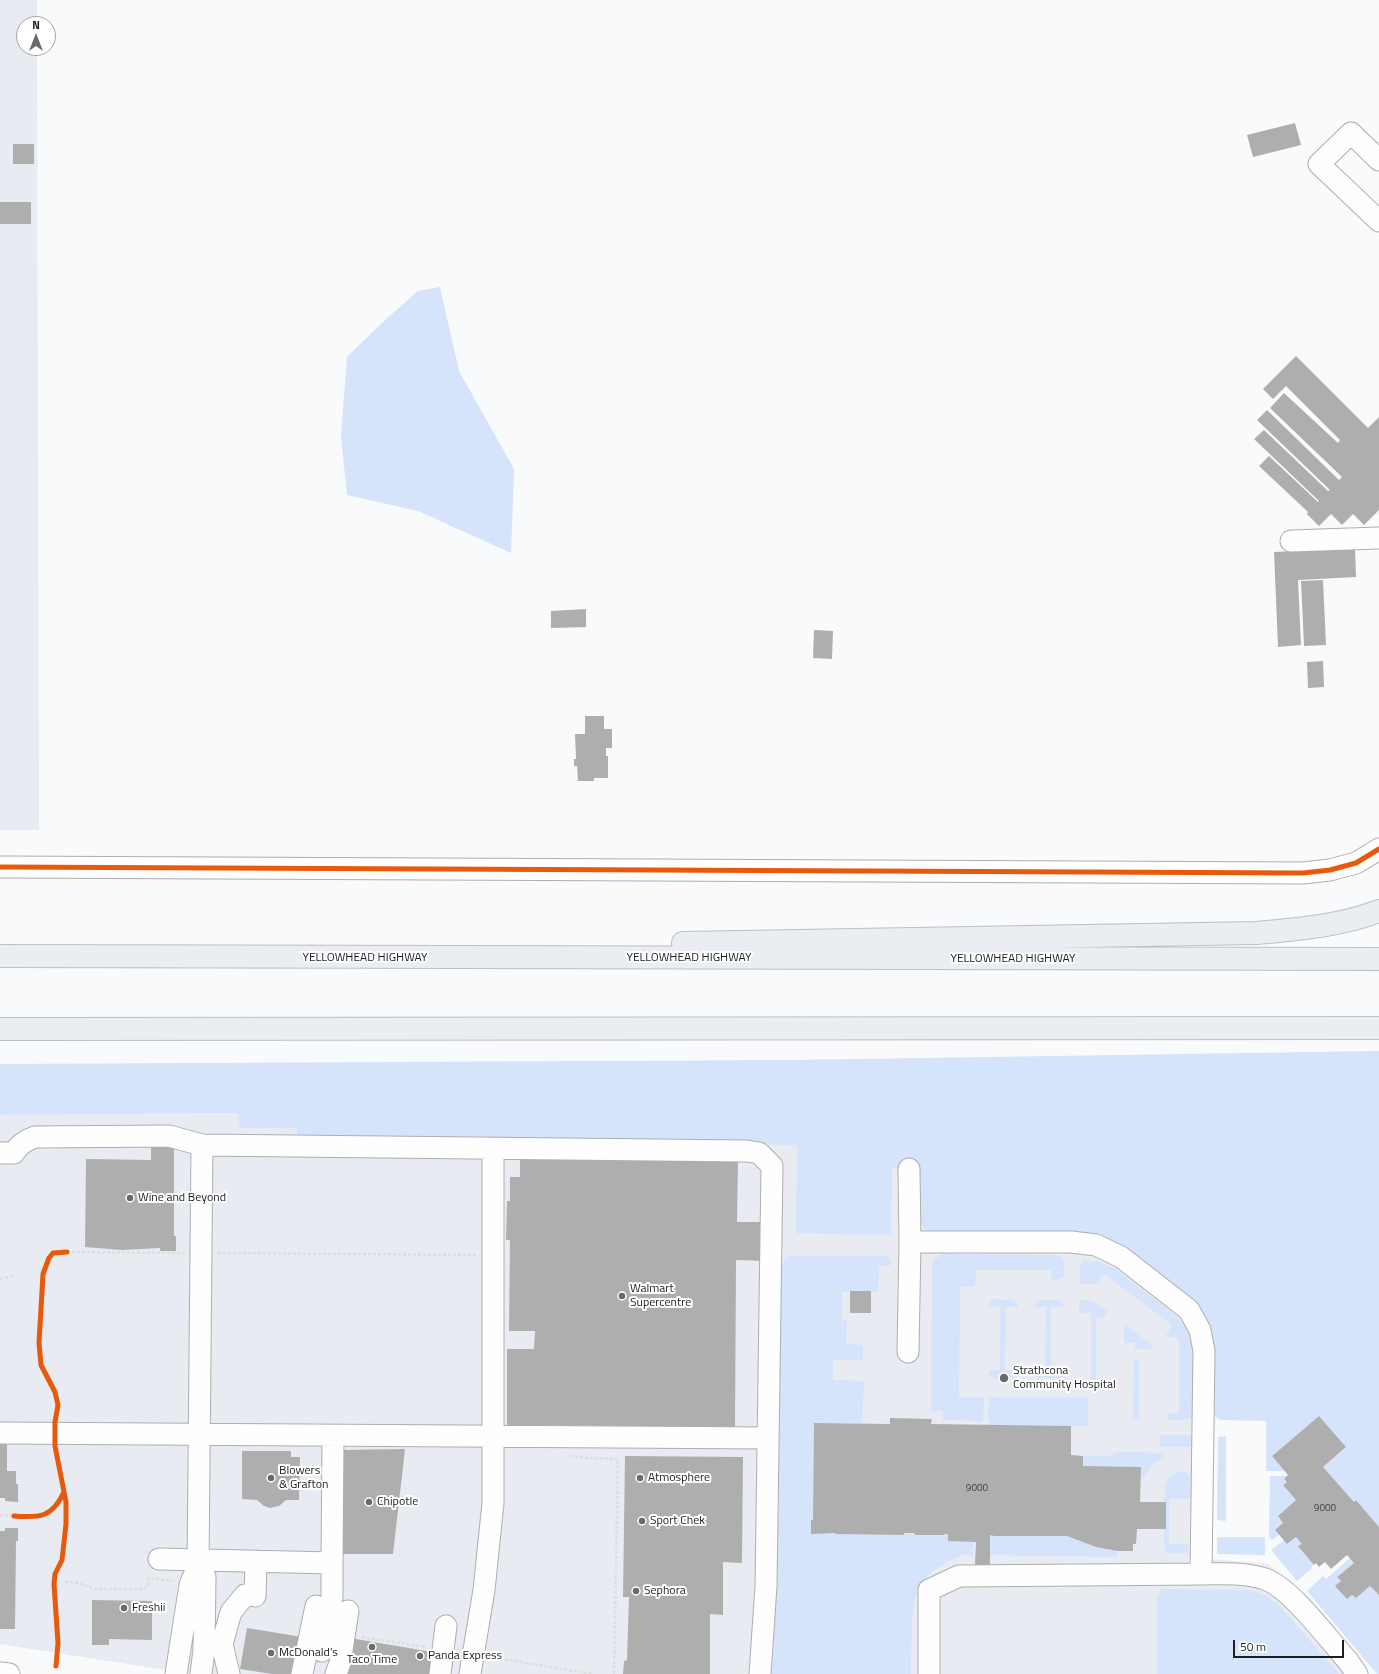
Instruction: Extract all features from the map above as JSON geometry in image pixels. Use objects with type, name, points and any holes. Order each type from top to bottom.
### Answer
[{"type":"highway","points":[[484,958],[621,945],[1257,932],[1322,926],[1355,919],[1379,911]]},
{"type":"highway","name":"YELLOWHEAD HIGHWAY","points":[[0,956],[1379,959]]},
{"type":"highway","points":[[0,1029],[443,1027],[1379,1028]]},
{"type":"street","points":[[1379,160],[1351,133],[1319,164],[1379,221]]},
{"type":"street","points":[[1291,541],[1379,538]]},
{"type":"street","points":[[0,867],[1304,873],[1330,870],[1356,863],[1379,849]]},
{"type":"street","points":[[0,1153],[14,1153],[26,1140],[35,1137],[169,1136],[181,1138],[202,1145],[747,1151],[759,1153],[772,1166],[766,1586],[760,1674]]},
{"type":"street","points":[[176,1674],[196,1568],[200,1435],[202,1145]]},
{"type":"street","points":[[470,1674],[489,1554],[493,1503],[493,1149]]},
{"type":"street","points":[[908,1352],[910,1242],[909,1169]]},
{"type":"street","points":[[910,1242],[1071,1242],[1096,1245],[1121,1257],[1188,1310],[1200,1330],[1204,1351],[1200,1574]]},
{"type":"street","points":[[0,1433],[768,1438]]},
{"type":"street","points":[[322,1651],[332,1597],[334,1436]]},
{"type":"street","points":[[159,1559],[196,1568],[256,1561],[332,1563]]},
{"type":"street","points":[[229,1674],[222,1644],[231,1612],[250,1596],[256,1561]]},
{"type":"street","points":[[196,1568],[205,1577],[204,1670]]},
{"type":"street","points":[[929,1674],[929,1590],[959,1576],[1200,1574],[1237,1574],[1265,1579],[1282,1588],[1357,1674]]},
{"type":"street","points":[[302,1674],[316,1606]]},
{"type":"street","points":[[336,1674],[340,1663],[348,1611]]},
{"type":"street","points":[[440,1674],[446,1626]]},
{"type":"street","points":[[0,1672],[9,1674]]},
{"type":"path","points":[[64,1252],[122,1251],[477,1256]]},
{"type":"path","points":[[0,1279],[22,1275]]},
{"type":"path","points":[[568,1455],[590,1458],[618,1459],[614,1674]]},
{"type":"path","points":[[0,1515],[16,1516]]},
{"type":"path","points":[[65,1582],[78,1583],[96,1590],[144,1589],[148,1584],[149,1578],[173,1581],[196,1568]]},
{"type":"path","points":[[62,1590],[65,1585],[66,1578],[64,1574]]},
{"type":"shaded area","points":[[0,0],[37,0],[37,16],[16,16],[16,56],[37,56],[39,830],[0,830]]},
{"type":"shaded area","points":[[440,287],[459,371],[514,469],[511,553],[418,511],[347,495],[341,436],[347,357],[385,320],[418,291]]},
{"type":"shaded area","points":[[1379,1051],[1379,1527],[1356,1500],[1354,1502],[1323,1467],[1346,1447],[1319,1416],[1272,1456],[1285,1471],[1266,1471],[1266,1421],[1219,1420],[1215,1416],[1214,1348],[1211,1334],[1124,1250],[930,1232],[924,1228],[920,1220],[919,1168],[892,1168],[891,1233],[888,1235],[796,1233],[797,1145],[297,1137],[297,1128],[240,1128],[238,1113],[0,1115],[0,1064],[792,1060]]},
{"type":"shaded area","points":[[252,1113],[922,1141],[920,1222],[935,1234],[1100,1240],[1200,1311],[1214,1340],[1215,1416],[1212,1559],[1268,1564],[1305,1596],[1365,1674],[190,1674],[0,1644],[0,1115]]},
{"type":"shaded area","points":[[944,1254],[1056,1255],[1063,1259],[1064,1276],[1058,1280],[1051,1280],[1051,1270],[976,1270],[975,1286],[960,1287],[959,1397],[984,1397],[983,1421],[943,1420],[943,1411],[931,1411],[932,1266],[934,1259]]},
{"type":"shaded area","points":[[791,1256],[886,1256],[891,1258],[891,1265],[879,1266],[878,1292],[842,1292],[842,1320],[847,1320],[846,1344],[863,1345],[863,1360],[833,1360],[833,1380],[864,1381],[862,1423],[814,1423],[813,1520],[811,1520],[811,1533],[904,1535],[914,1533],[915,1535],[948,1534],[948,1541],[973,1542],[973,1555],[960,1556],[953,1559],[933,1571],[920,1585],[913,1611],[911,1674],[772,1674],[778,1552],[781,1269],[786,1258]]},
{"type":"shaded area","points":[[1084,1260],[1099,1262],[1114,1268],[1174,1314],[1184,1324],[1191,1337],[1195,1356],[1194,1417],[1192,1419],[1169,1420],[1167,1418],[1168,1413],[1179,1413],[1179,1338],[1166,1336],[1172,1325],[1104,1274],[1095,1284],[1080,1284],[1080,1264]]},
{"type":"shaded area","points":[[993,1299],[1013,1300],[1018,1305],[1017,1307],[1006,1307],[1005,1370],[1017,1371],[1018,1374],[1014,1378],[992,1378],[989,1375],[989,1370],[1000,1370],[1000,1307],[990,1306],[989,1304]]},
{"type":"shaded area","points":[[1085,1299],[1094,1302],[1107,1311],[1105,1317],[1096,1318],[1096,1382],[1091,1383],[1091,1313],[1081,1313],[1079,1310],[1079,1301]]},
{"type":"shaded area","points":[[1039,1300],[1059,1300],[1063,1305],[1063,1307],[1051,1307],[1051,1370],[1063,1371],[1063,1375],[1060,1378],[1038,1378],[1034,1373],[1035,1370],[1045,1370],[1046,1307],[1035,1307],[1035,1304]]},
{"type":"shaded area","points":[[1126,1326],[1152,1345],[1152,1349],[1135,1349],[1135,1343],[1124,1343],[1124,1327]]},
{"type":"shaded area","points":[[1134,1360],[1139,1360],[1139,1419],[1133,1419]]},
{"type":"shaded area","points":[[989,1397],[1088,1398],[1088,1426],[990,1425],[988,1420]]},
{"type":"shaded area","points":[[1160,1435],[1189,1435],[1192,1437],[1194,1447],[1160,1447]]},
{"type":"shaded area","points":[[1226,1436],[1226,1521],[1217,1520],[1218,1437]]},
{"type":"shaded area","points":[[1116,1452],[1164,1453],[1164,1457],[1153,1464],[1144,1477],[1140,1477],[1140,1467],[1083,1466],[1083,1456],[1109,1456]]},
{"type":"shaded area","points":[[1178,1472],[1185,1472],[1192,1478],[1193,1497],[1190,1499],[1169,1499],[1169,1544],[1187,1544],[1189,1548],[1188,1553],[1166,1553],[1164,1546],[1165,1484],[1170,1476]]},
{"type":"shaded area","points":[[1270,1476],[1287,1476],[1284,1479],[1287,1482],[1283,1485],[1296,1500],[1278,1516],[1283,1523],[1279,1535],[1272,1540],[1269,1538]]},
{"type":"shaded area","points":[[990,1535],[1067,1536],[1096,1547],[1118,1551],[1117,1557],[990,1555]]},
{"type":"shaded area","points":[[1265,1537],[1265,1555],[1217,1554],[1217,1538]]},
{"type":"shaded area","points":[[1296,1537],[1302,1544],[1299,1546],[1313,1563],[1312,1568],[1297,1581],[1271,1550],[1284,1540],[1287,1544]]},
{"type":"shaded area","points":[[1350,1558],[1354,1563],[1337,1577],[1341,1581],[1336,1586],[1347,1599],[1352,1595],[1356,1598],[1370,1586],[1379,1595],[1379,1674],[1377,1674],[1307,1591],[1323,1576],[1326,1579]]},
{"type":"shaded area","points":[[1161,1589],[1250,1590],[1265,1595],[1280,1606],[1339,1674],[1157,1674],[1157,1597]]},
{"type":"building","points":[[1295,123],[1301,145],[1253,157],[1247,135]]},
{"type":"building","points":[[13,144],[34,144],[34,164],[13,164]]},
{"type":"building","points":[[0,202],[31,202],[31,224],[0,224]]},
{"type":"building","points":[[1296,356],[1368,428],[1379,417],[1379,510],[1364,525],[1353,514],[1342,525],[1331,514],[1319,526],[1307,514],[1308,512],[1259,466],[1269,456],[1318,502],[1319,501],[1254,439],[1264,430],[1328,491],[1330,490],[1257,420],[1267,410],[1339,480],[1342,477],[1270,408],[1284,393],[1338,443],[1340,440],[1286,386],[1273,399],[1263,389]]},
{"type":"building","points":[[1355,548],[1356,577],[1298,580],[1301,645],[1278,647],[1274,552]]},
{"type":"building","points":[[1323,580],[1326,645],[1304,646],[1301,581]]},
{"type":"building","points":[[586,609],[586,627],[551,628],[551,611]]},
{"type":"building","points":[[814,630],[833,631],[832,659],[813,658]]},
{"type":"building","points":[[1323,661],[1324,687],[1308,688],[1307,662]]},
{"type":"building","points":[[585,716],[604,716],[604,729],[612,729],[612,748],[606,748],[606,756],[608,756],[608,778],[594,778],[594,781],[578,781],[577,766],[574,766],[574,759],[576,759],[575,734],[585,734]]},
{"type":"building","name":"Wine and Beyond","points":[[151,1146],[174,1146],[174,1236],[176,1236],[176,1251],[160,1251],[160,1248],[122,1250],[85,1247],[86,1159],[151,1160]]},
{"type":"building","name":"Walmart Supercentre","points":[[520,1157],[738,1159],[737,1222],[767,1222],[767,1261],[736,1260],[735,1427],[507,1425],[507,1349],[534,1349],[535,1331],[509,1331],[510,1240],[506,1240],[507,1201],[510,1201],[510,1177],[520,1177]]},
{"type":"building","points":[[850,1291],[871,1291],[871,1313],[850,1313]]},
{"type":"building","points":[[1319,1416],[1346,1447],[1323,1467],[1354,1502],[1356,1500],[1379,1527],[1379,1595],[1370,1586],[1356,1598],[1352,1595],[1347,1599],[1335,1586],[1341,1581],[1337,1577],[1354,1563],[1347,1555],[1331,1569],[1325,1562],[1319,1567],[1316,1563],[1314,1565],[1298,1546],[1302,1544],[1296,1537],[1287,1544],[1275,1530],[1283,1523],[1278,1516],[1296,1500],[1283,1485],[1287,1482],[1284,1479],[1288,1475],[1272,1456]]},
{"type":"building","name":"Strathcona Community Hospital","points":[[890,1418],[932,1419],[931,1424],[1071,1426],[1071,1455],[1083,1456],[1083,1466],[1141,1467],[1140,1502],[1166,1502],[1166,1529],[1137,1529],[1136,1544],[1133,1544],[1133,1551],[1118,1551],[1096,1547],[1067,1536],[990,1535],[990,1566],[975,1566],[976,1542],[948,1541],[948,1534],[811,1534],[811,1520],[813,1520],[814,1423],[890,1424]]},
{"type":"building","points":[[0,1442],[7,1442],[7,1471],[16,1471],[18,1502],[5,1501],[5,1498],[0,1498]]},
{"type":"building","name":"Chipotle","points":[[405,1449],[393,1554],[339,1554],[340,1450]]},
{"type":"building","name":"Blowers & Grafton","points":[[242,1451],[291,1451],[291,1457],[300,1457],[299,1500],[286,1500],[279,1506],[270,1508],[264,1506],[257,1500],[242,1499]]},
{"type":"building","points":[[625,1456],[743,1457],[742,1563],[723,1562],[723,1615],[710,1614],[710,1674],[623,1674],[624,1661],[627,1660],[629,1597],[623,1597]]},
{"type":"building","points":[[5,1528],[18,1528],[18,1541],[16,1541],[15,1629],[0,1629],[0,1531],[5,1531]]},
{"type":"building","points":[[92,1600],[152,1601],[152,1640],[109,1639],[109,1645],[92,1645]]},
{"type":"building","name":"McDonald's","points":[[247,1628],[302,1637],[294,1674],[272,1674],[240,1669]]},
{"type":"building","points":[[350,1638],[438,1653],[434,1674],[348,1674],[351,1655]]},
{"type":"cycle path","points":[[0,867],[1303,873],[1330,870],[1356,863],[1379,849]]},
{"type":"cycle path","points":[[56,1666],[58,1643],[54,1584],[55,1574],[62,1560],[66,1524],[66,1502],[55,1446],[55,1422],[58,1405],[55,1392],[41,1365],[39,1343],[43,1274],[49,1258],[53,1253],[67,1252]]},
{"type":"cycle path","points":[[14,1516],[31,1517],[49,1512],[55,1507],[64,1492]]},
{"type":"place","name":"Wine and Beyond","points":[[130,1198]]},
{"type":"place","name":"Walmart Supercentre","points":[[622,1296]]},
{"type":"place","name":"Strathcona Community Hospital","points":[[1004,1378]]},
{"type":"place","name":"Blowers & Grafton","points":[[271,1478]]},
{"type":"place","name":"Atmosphere","points":[[640,1478]]},
{"type":"place","name":"Chipotle","points":[[369,1502]]},
{"type":"place","name":"Sport Chek","points":[[642,1521]]},
{"type":"place","name":"Sephora","points":[[636,1591]]},
{"type":"place","name":"Freshii","points":[[124,1608]]},
{"type":"place","name":"Taco Time","points":[[372,1647]]},
{"type":"place","name":"McDonald's","points":[[271,1653]]},
{"type":"place","name":"Panda Express","points":[[420,1656]]}]
